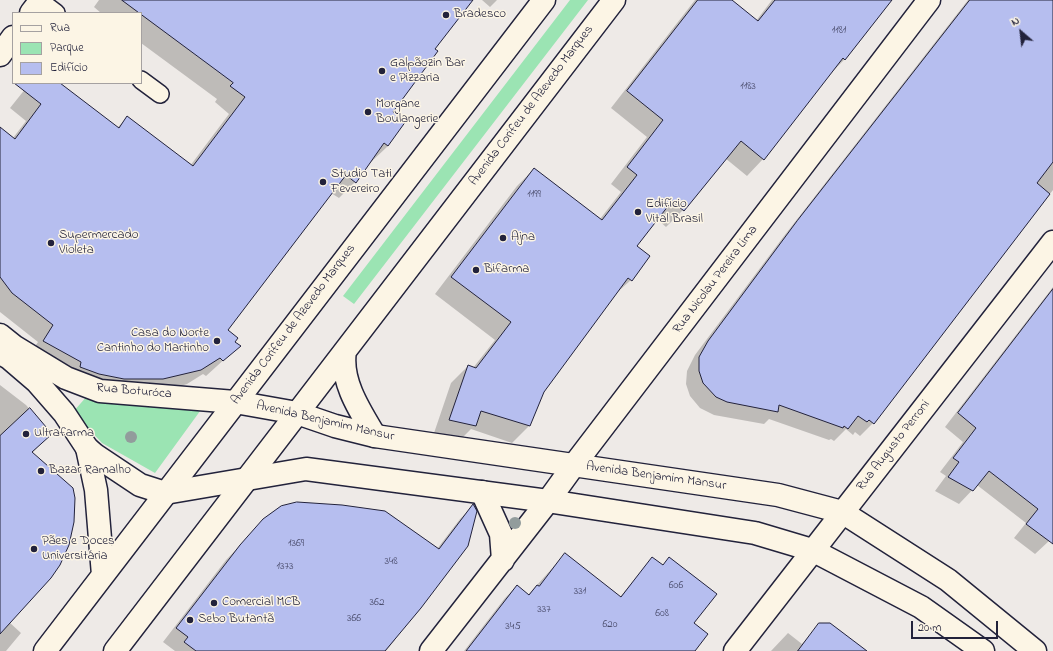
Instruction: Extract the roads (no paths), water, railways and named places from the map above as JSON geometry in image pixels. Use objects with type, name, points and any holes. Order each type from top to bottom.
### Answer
[{"type":"main road","name":"Avenida Corifeu de Azevedo Marques","points":[[45,651],[544,0]]},
{"type":"main road","name":"Avenida Corifeu de Azevedo Marques","points":[[115,651],[614,0]]},
{"type":"main road","name":"Rua Nicolau Pereira Lima","points":[[431,651],[503,560],[929,0]]},
{"type":"main road","points":[[0,55],[12,38]]},
{"type":"main road","name":"Rua Augusto Perroni","points":[[735,651],[812,550],[1053,242]]},
{"type":"main road","name":"Rua Boturóca","points":[[6,348],[66,378],[100,392],[235,402]]},
{"type":"main road","name":"Rua Boturóca","points":[[6,348],[64,413],[87,448],[140,485],[165,493]]},
{"type":"main road","points":[[345,351],[343,364],[355,402],[375,436]]},
{"type":"main road","name":"Avenida Benjamim Mansur","points":[[235,402],[297,413],[335,426],[375,436],[778,495],[842,512],[948,580],[1035,651]]},
{"type":"main road","points":[[87,448],[96,490],[103,575]]},
{"type":"main road","points":[[165,493],[306,469],[548,501],[755,533],[812,550],[921,607],[983,651]]},
{"type":"main road","points":[[482,492],[501,534],[503,560]]},
{"type":"lane","points":[[142,81],[160,94]]},
{"type":"place","name":"Bradesco","points":[[446,15]]},
{"type":"place","name":"Galpãozin Bar e Pizzaria","points":[[382,71]]},
{"type":"place","name":"Morgane Boulangerie","points":[[368,112]]},
{"type":"place","name":"Studio Tati Fevereiro","points":[[323,182]]},
{"type":"place","name":"Edifício Vital Brasil","points":[[638,212]]},
{"type":"place","name":"Ajna","points":[[503,238]]},
{"type":"place","name":"Supermercado Violeta","points":[[51,243]]},
{"type":"place","name":"Bifarma","points":[[476,270]]},
{"type":"place","name":"Casa do Norte Cantinho do Martinho","points":[[217,341]]},
{"type":"place","name":"Ultrafarma","points":[[26,434]]},
{"type":"place","name":"Bazar Ramalho","points":[[41,471]]},
{"type":"place","name":"Pães e Doces Universitária","points":[[34,549]]},
{"type":"place","name":"Comercial MCB","points":[[214,603]]},
{"type":"place","name":"Sebo Butantã","points":[[190,620]]}]
